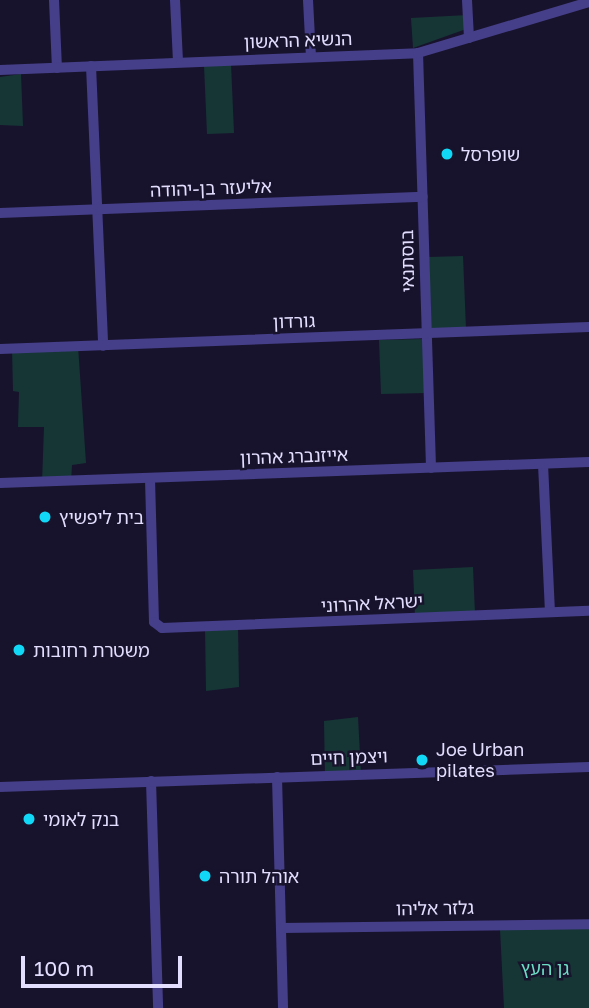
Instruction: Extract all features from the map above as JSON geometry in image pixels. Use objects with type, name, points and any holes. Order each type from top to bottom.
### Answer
[{"type":"street","points":[[54,0],[57,68]]},
{"type":"street","points":[[175,0],[178,62]]},
{"type":"street","points":[[308,0],[311,57]]},
{"type":"street","points":[[467,0],[469,38]]},
{"type":"street","name":"הנשיא הראשון","points":[[0,71],[418,53],[589,2]]},
{"type":"street","name":"בוסתנאי","points":[[418,53],[431,468]]},
{"type":"street","points":[[91,66],[103,346]]},
{"type":"street","name":"אליעזר בן-יהודה","points":[[0,213],[423,197]]},
{"type":"street","name":"גורדון","points":[[0,349],[589,327]]},
{"type":"street","name":"אייזנברג אהרון","points":[[0,483],[589,462]]},
{"type":"street","points":[[543,464],[550,612]]},
{"type":"street","name":"ישראל אהרוני","points":[[150,478],[157,626],[238,627],[589,611]]},
{"type":"street","name":"ויצמן חיים","points":[[0,787],[589,767]]},
{"type":"street","points":[[277,777],[282,1008]]},
{"type":"street","points":[[151,781],[158,1008]]},
{"type":"street","name":"גלזר אליהו","points":[[281,928],[589,924]]},
{"type":"green space","points":[[468,15],[469,28],[413,48],[411,18]]},
{"type":"green space","points":[[231,64],[234,133],[207,134],[204,65]]},
{"type":"green space","points":[[21,74],[23,126],[0,125],[0,77]]},
{"type":"green space","points":[[463,256],[466,329],[431,330],[429,257]]},
{"type":"green space","points":[[425,339],[427,393],[381,394],[379,340]]},
{"type":"green space","points":[[78,346],[86,463],[72,465],[71,482],[42,483],[44,427],[18,427],[19,392],[13,391],[12,348]]},
{"type":"green space","points":[[473,567],[475,614],[415,616],[413,570]]},
{"type":"green space","points":[[238,627],[239,687],[206,691],[205,628]]},
{"type":"green space","points":[[358,717],[361,774],[325,775],[324,721]]},
{"type":"green space","name":"גן העץ","points":[[589,928],[589,1008],[504,1008],[500,929]]},
{"type":"place","name":"שופרסל","points":[[447,154]]},
{"type":"place","name":"בית ליפשיץ","points":[[45,517]]},
{"type":"place","name":"משטרת רחובות","points":[[19,650]]},
{"type":"place","name":"Joe Urban pilates","points":[[422,760]]},
{"type":"place","name":"בנק לאומי","points":[[29,819]]},
{"type":"place","name":"אוהל תורה","points":[[205,876]]}]
